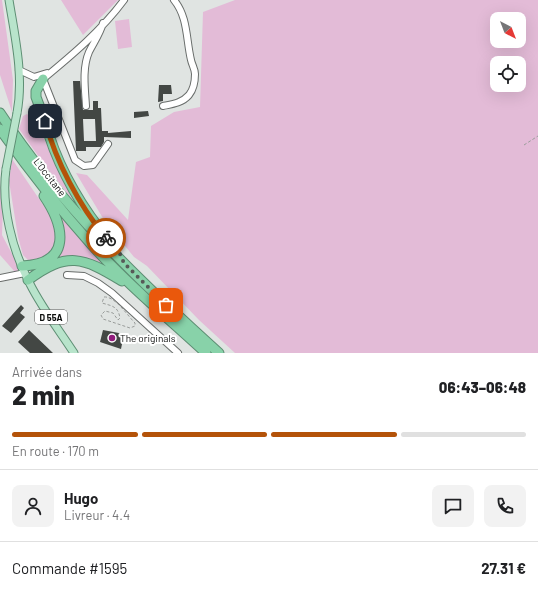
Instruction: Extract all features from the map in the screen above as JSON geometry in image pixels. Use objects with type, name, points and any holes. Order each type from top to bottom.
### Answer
[{"type":"highway","points":[[43,79],[36,91],[36,97],[52,143],[68,177],[88,213],[120,254],[124,263]]},
{"type":"highway","name":"L'Occitane","points":[[0,113],[66,202],[149,289],[220,353]]},
{"type":"highway","name":"L'Occitane","points":[[0,129],[32,174],[91,244],[134,288],[206,353]]},
{"type":"highway","points":[[25,273],[33,266],[44,263],[55,253],[60,237],[57,219],[36,184],[32,174]]},
{"type":"highway","points":[[25,273],[66,261],[76,260],[99,266],[134,288]]},
{"type":"main road","points":[[9,0],[19,70]]},
{"type":"main road","name":"D 55A","points":[[19,70],[19,101],[6,168],[5,188],[13,240],[25,273],[74,353]]},
{"type":"street","points":[[108,144],[93,165],[84,166],[75,160],[43,79],[103,23],[124,0]]},
{"type":"street","points":[[164,106],[180,103],[189,95],[194,84],[195,72],[191,61],[185,22],[178,5],[174,0]]},
{"type":"street","points":[[86,106],[85,78],[89,53],[100,34],[103,23]]},
{"type":"street","points":[[19,70],[34,77],[42,76],[56,68]]},
{"type":"street","points":[[0,278],[25,273]]},
{"type":"street","points":[[67,275],[84,276],[98,283],[112,293],[178,353]]},
{"type":"path","points":[[524,145],[538,136]]},
{"type":"path","points":[[104,297],[109,297],[134,323],[135,326],[130,328],[103,319],[101,315],[105,311],[113,313],[118,320],[120,318],[117,309],[114,306],[102,303],[104,297]]},
{"type":"shaded area","points":[[0,0],[2,0],[13,80],[12,112],[0,75]]},
{"type":"shaded area","points":[[61,0],[118,0],[83,35]]},
{"type":"shaded area","points":[[235,0],[538,0],[538,353],[235,353],[199,320],[147,266],[134,257],[104,220],[76,173],[87,175],[128,220],[136,162],[150,157],[151,126],[174,112],[200,107],[203,12]]},
{"type":"shaded area","points":[[129,19],[132,47],[118,49],[115,21]]},
{"type":"shaded area","points":[[27,114],[37,123],[57,168],[89,219],[49,171],[19,129],[23,116]]},
{"type":"shaded area","points":[[12,159],[54,221],[58,239],[49,256],[29,261],[23,255],[18,237],[9,181]]},
{"type":"shaded area","points":[[0,183],[3,207],[2,235],[20,269],[15,272],[0,255]]},
{"type":"shaded area","points":[[59,214],[108,269],[51,262],[63,234],[62,221]]},
{"type":"building","points":[[73,81],[80,81],[83,110],[93,110],[93,101],[98,101],[98,108],[101,108],[102,131],[108,131],[108,133],[131,131],[131,138],[104,137],[104,142],[101,147],[86,147],[86,151],[76,151]],"holes":[[[83,119],[95,119],[96,141],[84,141]]]},
{"type":"building","points":[[159,85],[171,85],[172,94],[163,94],[163,101],[158,102]]},
{"type":"building","points":[[148,111],[149,116],[134,118],[134,112]]},
{"type":"building","points":[[21,305],[24,308],[20,313],[25,317],[11,333],[2,326]]},
{"type":"building","points":[[29,330],[53,353],[30,353],[18,342]]},
{"type":"building","name":"The originals","points":[[103,330],[124,334],[121,349],[100,342]]},
{"type":"way so far","points":[[106,238],[120,254],[124,263],[166,305]]},
{"type":"place","name":"The originals","points":[[112,338]]},
{"type":"route","points":[[45,121],[49,136],[68,177],[88,213],[106,238]]}]
